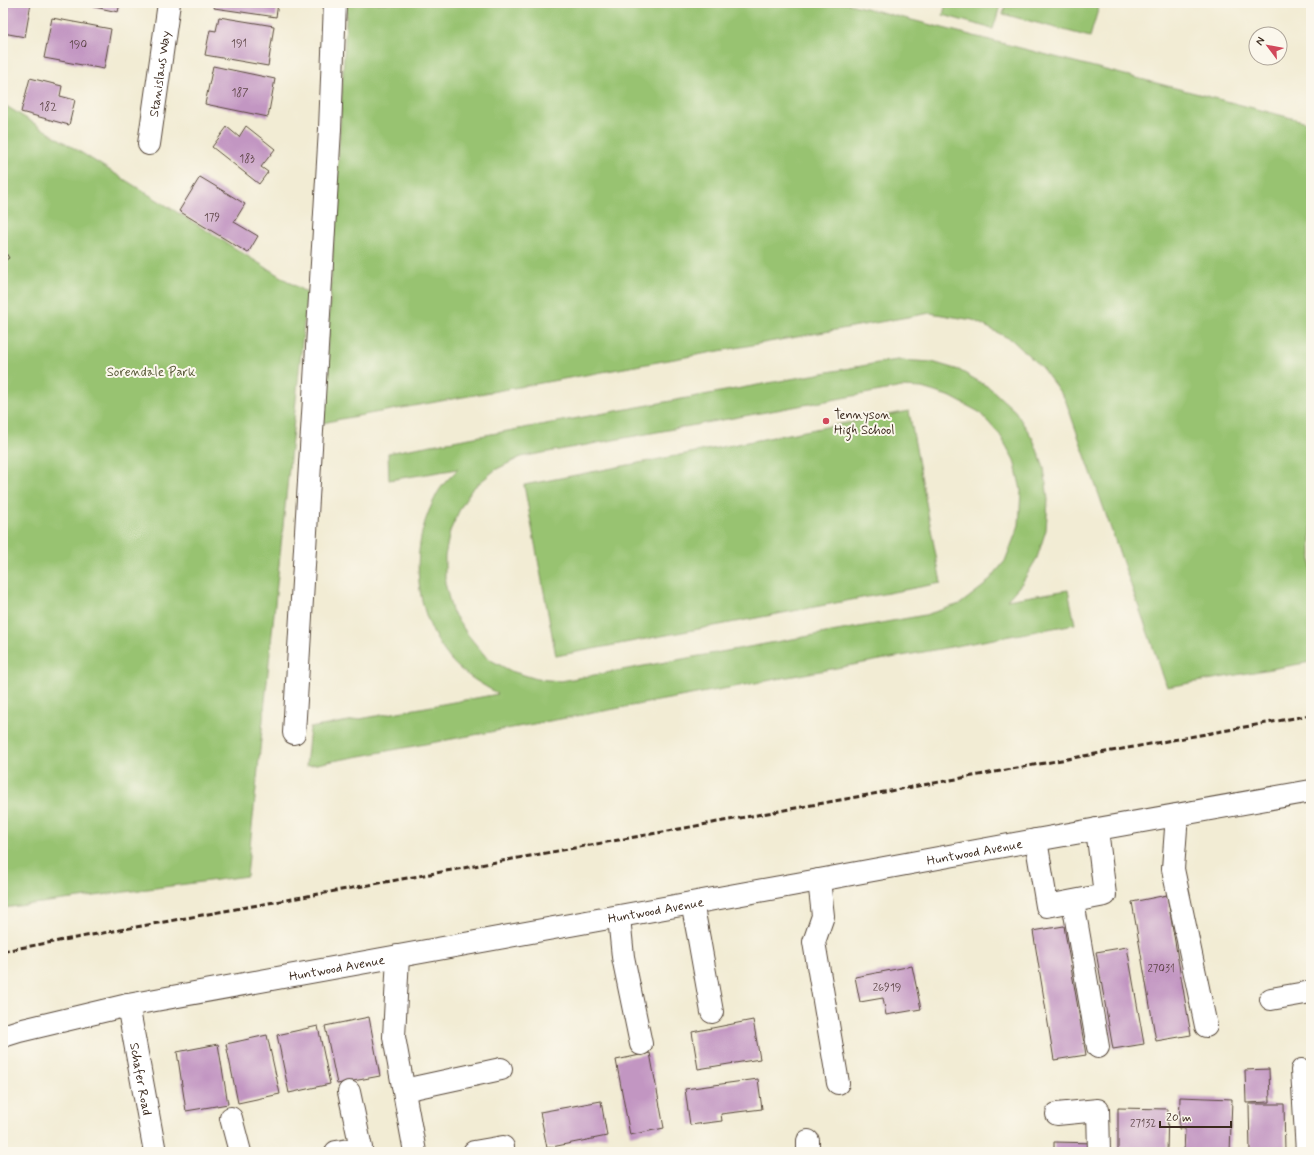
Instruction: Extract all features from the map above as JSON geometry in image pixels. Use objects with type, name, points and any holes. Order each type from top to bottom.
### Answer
[{"type":"street","name":"Stanislaus Way","points":[[149,144],[169,3]]},
{"type":"street","points":[[294,733],[330,129],[335,3]]},
{"type":"street","name":"Huntwood Avenue","points":[[3,1036],[128,1005],[1311,791]]},
{"type":"street","points":[[1177,816],[1172,869],[1206,1026]]},
{"type":"street","points":[[1036,840],[1047,906],[1073,902],[1105,896],[1097,829]]},
{"type":"street","points":[[819,880],[823,916],[814,942],[838,1084]]},
{"type":"street","points":[[1073,902],[1098,1047]]},
{"type":"street","points":[[692,903],[712,1012]]},
{"type":"street","points":[[619,916],[623,957],[641,1044]]},
{"type":"street","points":[[398,956],[394,1037],[415,1152]]},
{"type":"street","points":[[1271,999],[1311,992]]},
{"type":"street","name":"Schafer Road","points":[[128,1005],[155,1152]]},
{"type":"street","points":[[404,1090],[501,1069]]},
{"type":"street","points":[[1302,1070],[1307,1152]]},
{"type":"street","points":[[336,1152],[361,1148],[349,1092]]},
{"type":"street","points":[[1057,1114],[1098,1110],[1099,1152]]},
{"type":"street","points":[[231,1118],[240,1152]]},
{"type":"street","points":[[474,1152],[503,1147]]},
{"type":"green space","points":[[347,3],[846,3],[1311,123],[1311,662],[1167,687],[1065,399],[1042,368],[1012,340],[973,320],[930,313],[323,423]]},
{"type":"green space","points":[[946,3],[1001,3],[993,29],[943,15]]},
{"type":"green space","points":[[1006,3],[1100,3],[1090,37],[1003,14]]},
{"type":"green space","name":"Sorendale Park","points":[[3,104],[307,293],[247,876],[3,908]]},
{"type":"green space","points":[[898,360],[932,362],[959,370],[990,388],[1015,411],[1033,439],[1044,468],[1048,500],[1046,530],[1037,558],[1022,583],[1007,600],[1068,590],[1075,624],[306,766],[310,728],[498,694],[467,675],[451,660],[439,643],[429,624],[419,584],[418,563],[420,542],[425,521],[433,502],[444,483],[458,469],[389,480],[388,453]],"holes":[[[902,387],[922,388],[951,397],[979,412],[1000,435],[1014,460],[1021,490],[1019,525],[1005,561],[985,585],[960,604],[925,615],[561,681],[537,679],[511,671],[487,658],[468,635],[452,611],[445,583],[445,556],[450,531],[460,509],[472,489],[495,470],[521,457]]]},
{"type":"green space","points":[[909,411],[941,583],[556,656],[524,485]]},
{"type":"building","points":[[3,3],[31,3],[25,37],[3,33]]},
{"type":"building","points":[[76,3],[120,3],[118,12]]},
{"type":"building","points":[[215,3],[278,3],[276,17],[214,8]]},
{"type":"building","points":[[219,17],[274,26],[268,66],[205,55],[210,30],[216,31]]},
{"type":"building","points":[[52,18],[111,29],[104,69],[44,58]]},
{"type":"building","points":[[213,66],[275,79],[268,117],[205,104]]},
{"type":"building","points":[[30,78],[62,86],[60,96],[75,100],[69,125],[21,112]]},
{"type":"building","points":[[246,126],[275,149],[261,167],[268,172],[259,184],[212,147],[227,127],[239,137]]},
{"type":"building","points":[[200,177],[245,204],[234,222],[258,236],[248,253],[179,211]]},
{"type":"building","points":[[3,248],[9,258],[3,262]]},
{"type":"building","points":[[1167,895],[1191,1035],[1156,1041],[1132,902]]},
{"type":"building","points":[[1064,926],[1086,1055],[1054,1060],[1033,931]]},
{"type":"building","points":[[1127,947],[1144,1044],[1113,1049],[1096,952]]},
{"type":"building","points":[[912,966],[921,1009],[886,1015],[883,998],[860,1002],[855,977]]},
{"type":"building","points":[[369,1017],[380,1076],[337,1084],[325,1026]]},
{"type":"building","points":[[753,1020],[760,1059],[698,1069],[692,1032]]},
{"type":"building","points":[[318,1026],[330,1084],[289,1093],[277,1035]]},
{"type":"building","points":[[267,1035],[280,1094],[238,1103],[226,1044]]},
{"type":"building","points":[[218,1044],[228,1104],[186,1111],[177,1052]]},
{"type":"building","points":[[650,1053],[664,1128],[630,1135],[616,1060]]},
{"type":"building","points":[[1269,1069],[1270,1102],[1246,1103],[1245,1070]]},
{"type":"building","points":[[758,1079],[762,1109],[721,1114],[722,1121],[690,1125],[685,1089]]},
{"type":"building","points":[[1180,1097],[1232,1099],[1230,1152],[1184,1152],[1185,1129],[1179,1129]]},
{"type":"building","points":[[601,1101],[607,1136],[547,1148],[540,1112]]},
{"type":"building","points":[[1249,1104],[1284,1104],[1285,1152],[1250,1152]]},
{"type":"building","points":[[1118,1108],[1168,1109],[1167,1152],[1118,1152]]},
{"type":"building","points":[[1054,1142],[1096,1143],[1096,1152],[1054,1152]]},
{"type":"railway","points":[[3,951],[1311,715]]},
{"type":"place","name":"Tennyson High School","points":[[826,421]]}]
